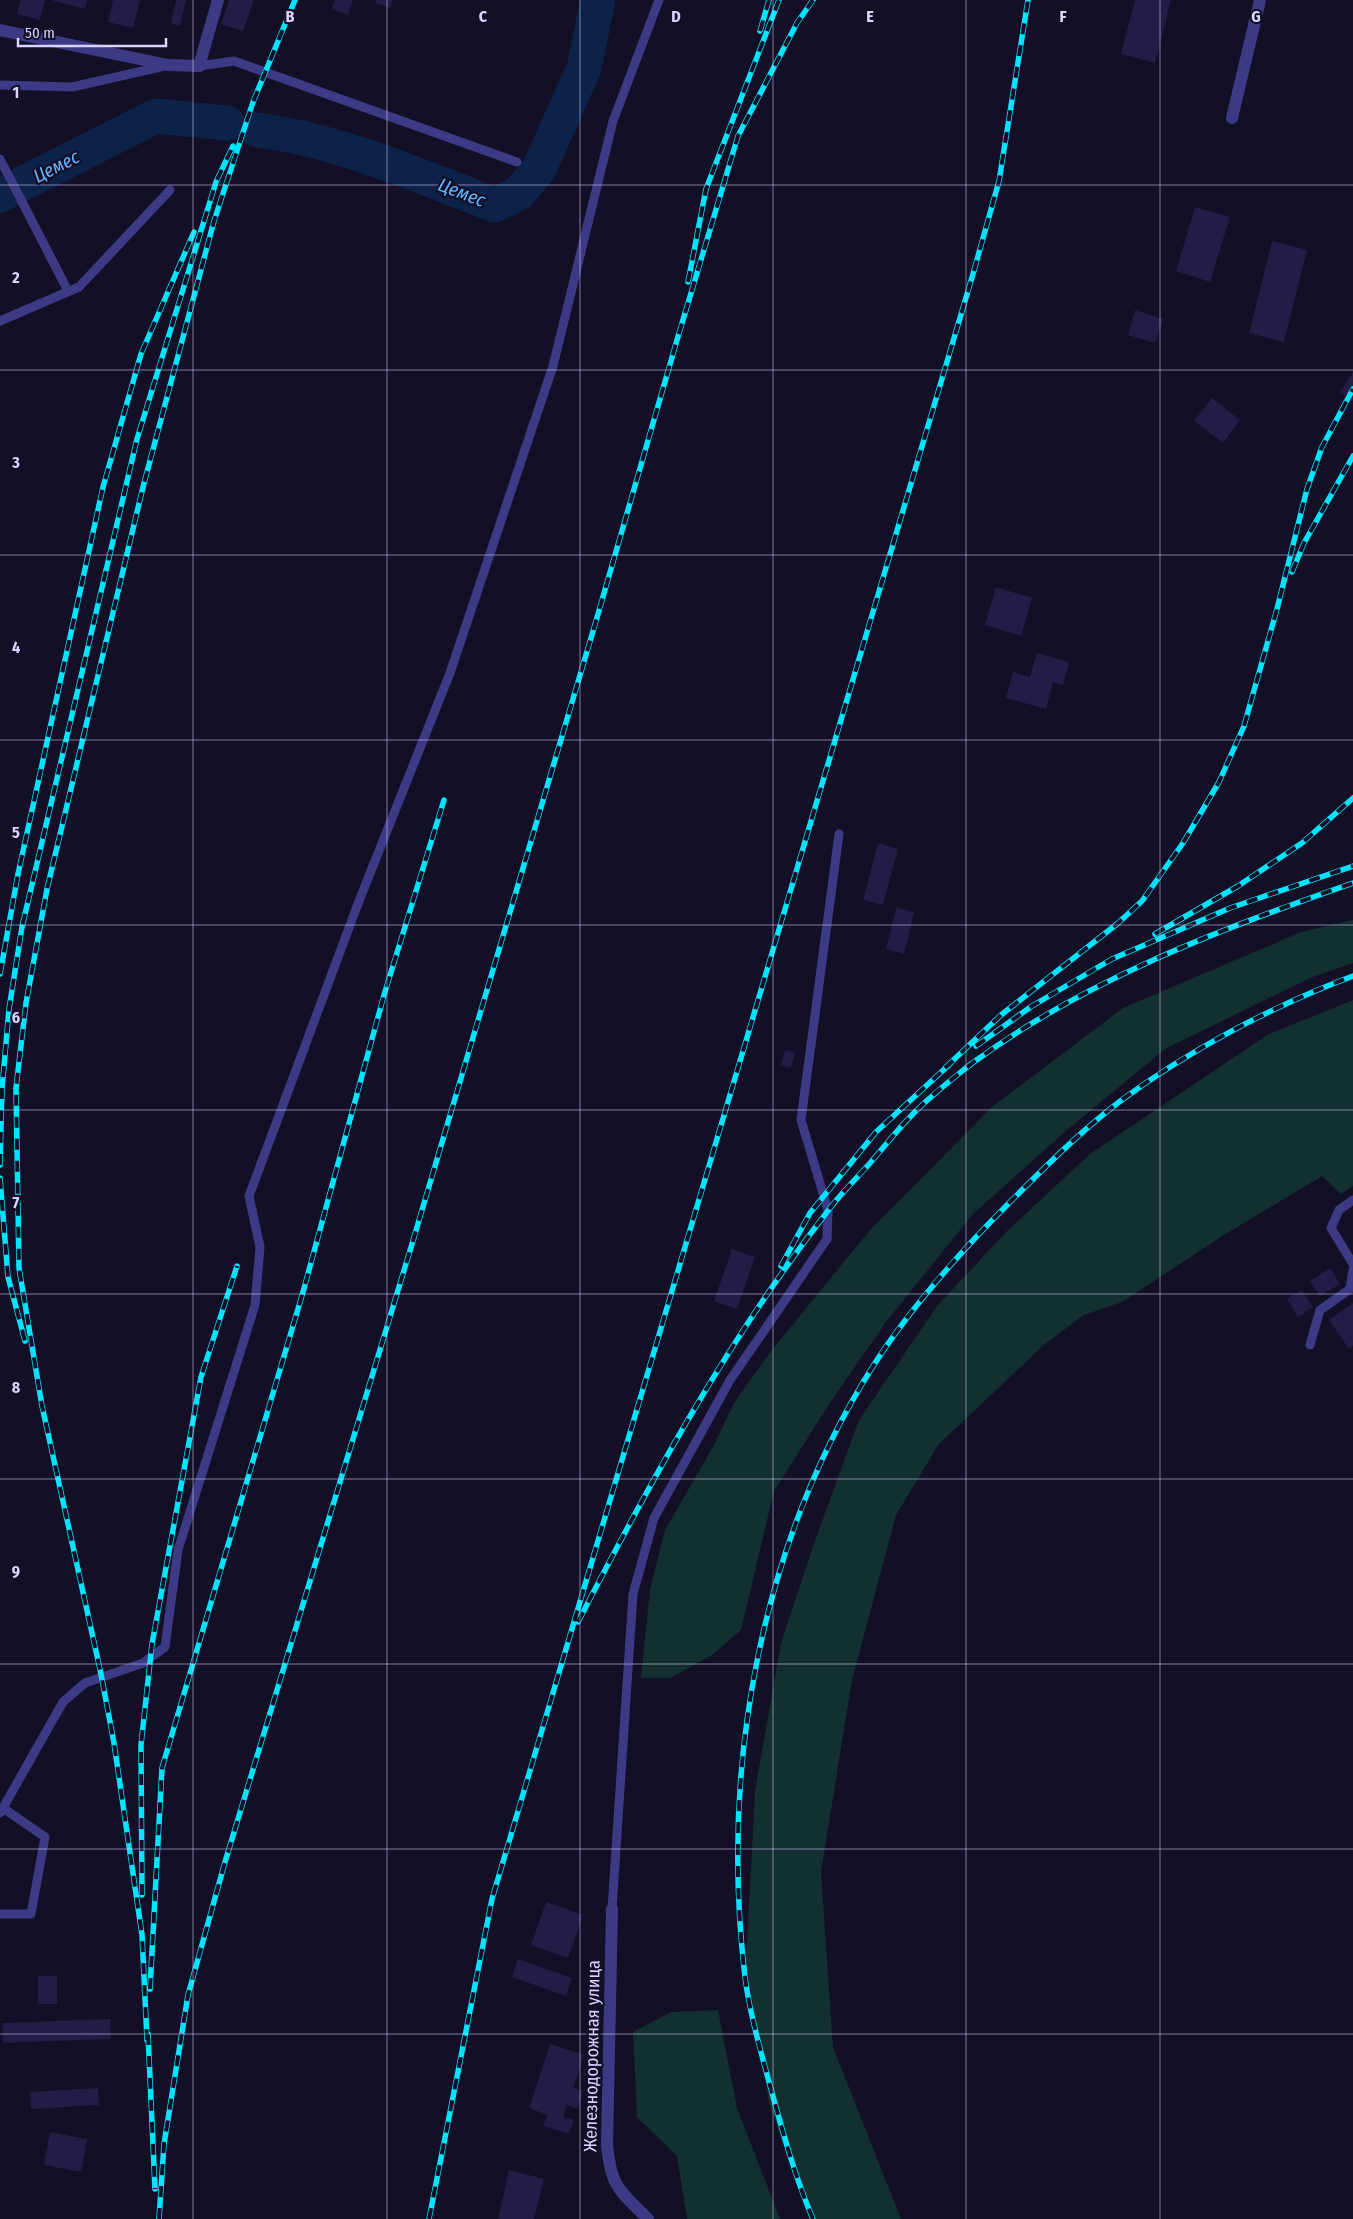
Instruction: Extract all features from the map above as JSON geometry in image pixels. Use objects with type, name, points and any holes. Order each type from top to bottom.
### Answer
[{"type":"street","points":[[0,30],[170,65],[199,66],[218,0]]},
{"type":"street","points":[[1232,118],[1260,0]]},
{"type":"street","name":"Железнодорожная улица","points":[[612,1909],[607,2145],[609,2170],[618,2190],[648,2219]]},
{"type":"lane","points":[[0,1914],[31,1914],[45,1837],[1,1810],[63,1702],[85,1683],[143,1663],[165,1647],[178,1550],[255,1306],[260,1247],[249,1196],[359,901],[450,673],[553,366],[613,121],[659,0]]},
{"type":"lane","points":[[199,66],[234,61],[517,162]]},
{"type":"lane","points":[[0,85],[72,87],[170,65]]},
{"type":"lane","points":[[0,159],[68,292]]},
{"type":"lane","points":[[0,321],[78,287],[170,190]]},
{"type":"lane","points":[[612,1909],[633,1594],[654,1518],[730,1380],[827,1239],[828,1210],[801,1120],[839,834]]},
{"type":"lane","points":[[1353,1200],[1339,1210],[1331,1228],[1353,1264]]},
{"type":"lane","points":[[1310,1345],[1320,1310],[1350,1289],[1353,1270]]},
{"type":"green space","points":[[1353,920],[1353,963],[1310,978],[1165,1049],[1067,1130],[973,1214],[886,1322],[832,1400],[774,1491],[741,1630],[712,1655],[670,1678],[641,1678],[650,1590],[665,1530],[714,1445],[734,1403],[771,1351],[870,1230],[993,1106],[1123,1008],[1301,932]]},
{"type":"green space","points":[[1353,1000],[1353,1186],[1341,1194],[1322,1176],[1227,1233],[1122,1302],[1084,1315],[1045,1344],[939,1444],[896,1515],[852,1680],[821,1872],[833,2047],[901,2219],[809,2219],[769,2103],[746,1961],[755,1791],[781,1643],[816,1538],[859,1420],[937,1306],[1007,1231],[1090,1154],[1269,1034]]},
{"type":"green space","points":[[718,2010],[737,2108],[780,2219],[687,2219],[677,2156],[637,2117],[633,2032],[671,2012]]},
{"type":"building","points":[[20,0],[45,0],[40,20],[17,14]]},
{"type":"building","points":[[51,0],[87,0],[85,9]]},
{"type":"building","points":[[113,0],[140,0],[133,28],[108,22]]},
{"type":"building","points":[[176,0],[186,0],[180,26],[171,23]]},
{"type":"building","points":[[229,0],[254,0],[243,31],[221,24]]},
{"type":"building","points":[[335,0],[353,0],[348,15],[332,9]]},
{"type":"building","points":[[376,0],[393,0],[390,8],[375,3]]},
{"type":"building","points":[[1135,0],[1171,0],[1155,63],[1121,54]]},
{"type":"building","points":[[1195,207],[1230,217],[1210,282],[1176,271]]},
{"type":"building","points":[[1272,241],[1307,250],[1284,342],[1249,333]]},
{"type":"building","points":[[1135,310],[1163,319],[1155,343],[1128,335]]},
{"type":"building","points":[[1353,372],[1353,400],[1340,392]]},
{"type":"building","points":[[1212,398],[1240,420],[1223,443],[1194,421]]},
{"type":"building","points":[[996,587],[1032,598],[1021,636],[985,625]]},
{"type":"building","points":[[1037,653],[1069,662],[1063,685],[1053,682],[1046,709],[1006,698],[1013,672],[1030,677]]},
{"type":"building","points":[[878,843],[898,849],[883,905],[863,900]]},
{"type":"building","points":[[896,908],[914,912],[904,954],[886,949]]},
{"type":"building","points":[[785,1050],[795,1052],[791,1068],[781,1065]]},
{"type":"building","points":[[732,1249],[755,1257],[737,1309],[714,1301]]},
{"type":"building","points":[[1330,1268],[1340,1284],[1320,1296],[1310,1281]]},
{"type":"building","points":[[1302,1290],[1313,1307],[1298,1317],[1287,1299]]},
{"type":"building","points":[[1353,1303],[1353,1346],[1349,1349],[1329,1320]]},
{"type":"building","points":[[546,1902],[583,1915],[568,1958],[531,1945]]},
{"type":"building","points":[[518,1959],[572,1978],[566,1996],[512,1977]]},
{"type":"building","points":[[38,1976],[57,1976],[57,2004],[38,2004]]},
{"type":"building","points":[[110,2019],[111,2039],[3,2043],[2,2023]]},
{"type":"building","points":[[550,2044],[584,2055],[573,2088],[583,2091],[578,2109],[567,2105],[563,2117],[574,2120],[569,2134],[543,2126],[547,2115],[529,2108]]},
{"type":"building","points":[[98,2088],[99,2105],[31,2109],[30,2092]]},
{"type":"building","points":[[50,2132],[87,2139],[81,2172],[44,2165]]},
{"type":"building","points":[[509,2170],[544,2179],[534,2219],[498,2219]]},
{"type":"waterway","name":"Цемес","points":[[258,130],[288,135],[348,150],[495,205],[519,193],[539,169],[584,68],[598,0]]},
{"type":"waterway","name":"Цемес","points":[[0,195],[156,116],[227,123]]},
{"type":"railway","points":[[147,2040],[142,1935],[114,1743],[101,1674],[42,1406],[19,1268],[16,1088],[26,1003],[47,889],[143,487],[214,221],[253,102],[295,0]]},
{"type":"railway","points":[[760,31],[769,0]]},
{"type":"railway","points":[[688,282],[706,189],[779,0]]},
{"type":"railway","points":[[159,2219],[164,2144],[188,1995],[225,1862],[412,1244],[738,136],[797,23],[813,0]]},
{"type":"railway","points":[[429,2219],[492,1899],[973,274],[999,181],[1028,0]]},
{"type":"railway","points":[[0,1165],[2,1089],[9,1009],[22,927],[137,439],[216,182],[233,146]]},
{"type":"railway","points":[[0,974],[18,874],[103,487],[141,354],[194,232]]},
{"type":"railway","points":[[945,1068],[1001,1015],[1117,924],[1142,901],[1183,843],[1219,782],[1244,726],[1277,609],[1307,489],[1322,447],[1353,389]]},
{"type":"railway","points":[[1292,572],[1304,543],[1353,456]]},
{"type":"railway","points":[[1155,934],[1238,886],[1302,843],[1353,798]]},
{"type":"railway","points":[[150,1989],[162,1768],[303,1292],[384,995],[444,800]]},
{"type":"railway","points":[[976,1046],[1032,1006],[1112,959],[1230,908],[1353,866]]},
{"type":"railway","points":[[578,1622],[663,1463],[724,1360],[757,1309],[832,1205],[919,1108],[971,1064],[1015,1034],[1107,982],[1204,938],[1353,883]]},
{"type":"railway","points":[[813,2219],[785,2138],[753,2019],[745,1977],[739,1898],[739,1818],[745,1738],[758,1659],[777,1581],[803,1505],[835,1432],[890,1341],[922,1298],[957,1258],[993,1219],[1051,1162],[1105,1113],[1173,1065],[1262,1015],[1353,976]]},
{"type":"railway","points":[[781,1266],[810,1213],[876,1132],[950,1064]]},
{"type":"railway","points":[[0,1178],[8,1277],[25,1341]]},
{"type":"railway","points":[[142,1895],[141,1745],[152,1644],[201,1377],[237,1266]]},
{"type":"railway","points":[[148,2034],[155,2189]]}]
